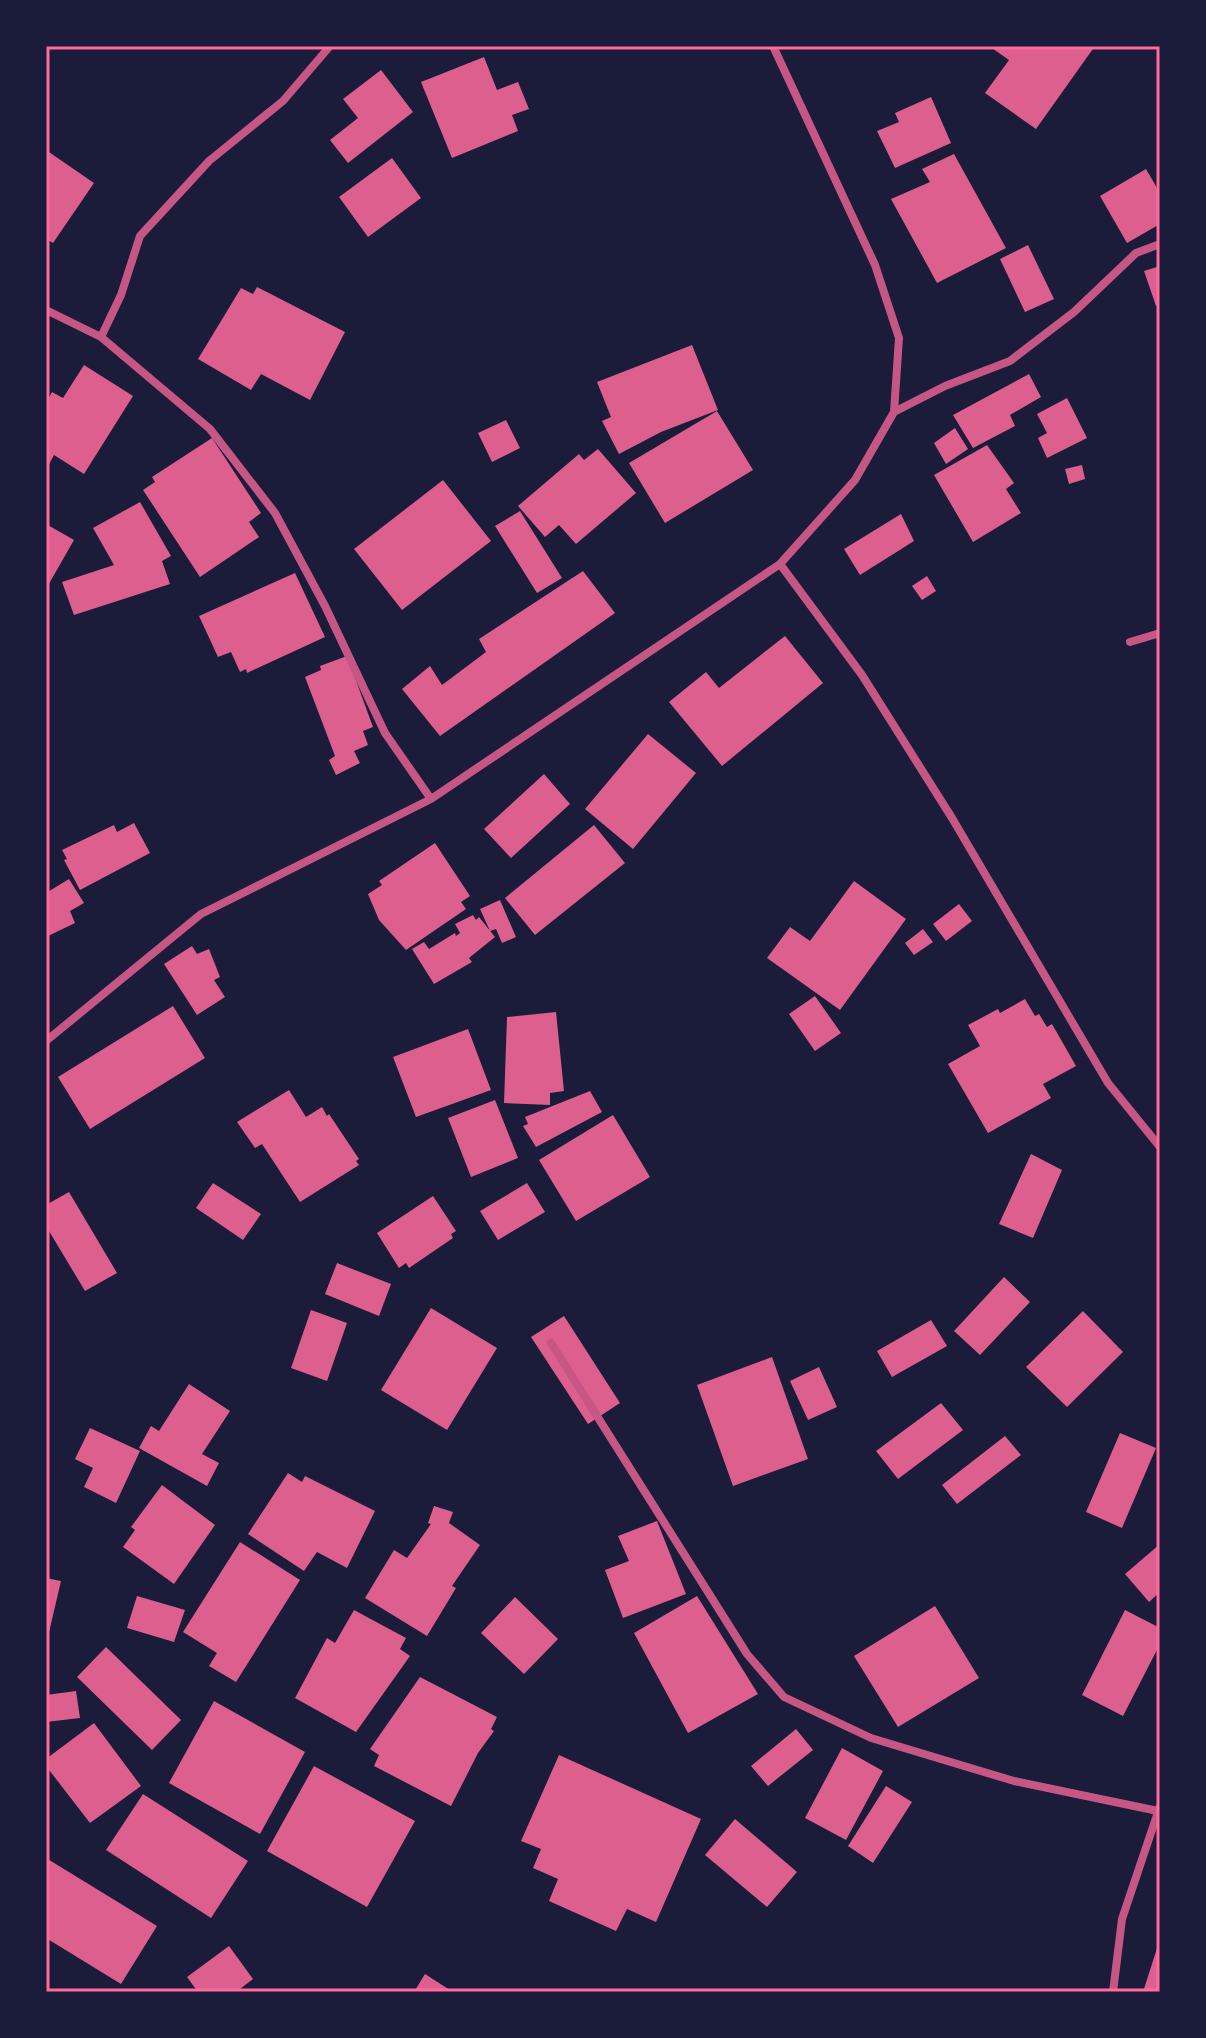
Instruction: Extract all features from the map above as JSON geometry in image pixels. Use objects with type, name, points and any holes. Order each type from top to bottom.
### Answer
[{"type":"street","points":[[101,337],[121,295],[140,236],[209,161],[283,101],[330,46]]},
{"type":"street","points":[[46,1041],[201,914],[431,799],[780,564],[855,480],[894,412],[899,338],[875,265],[773,46]]},
{"type":"street","points":[[894,412],[945,386],[1010,361],[1074,312],[1136,253],[1160,244]]},
{"type":"street","points":[[46,310],[101,337],[210,429],[275,513],[325,606],[385,733],[431,799]]},
{"type":"street","points":[[780,564],[862,675],[952,818],[1108,1083],[1160,1147]]},
{"type":"street","points":[[1130,642],[1160,633]]},
{"type":"street","points":[[551,1343],[747,1654],[784,1697],[871,1738],[1014,1781],[1159,1808],[1122,1919],[1113,1992]]},
{"type":"building","points":[[989,46],[1095,46],[1036,129],[985,93],[1009,60]]},
{"type":"building","points":[[484,57],[497,90],[518,82],[529,109],[512,115],[518,131],[452,158],[421,82]]},
{"type":"building","points":[[381,70],[413,112],[348,163],[330,140],[358,118],[343,99]]},
{"type":"building","points":[[931,97],[951,143],[895,168],[877,131],[899,122],[895,113]]},
{"type":"building","points":[[46,150],[94,183],[53,243],[46,239]]},
{"type":"building","points":[[954,154],[1006,248],[937,283],[891,199],[930,182],[922,169]]},
{"type":"building","points":[[392,158],[421,198],[368,237],[339,197]]},
{"type":"building","points":[[1146,169],[1160,193],[1160,224],[1127,243],[1100,196]]},
{"type":"building","points":[[1028,245],[1054,299],[1025,312],[1000,259]]},
{"type":"building","points":[[1160,266],[1160,305],[1156,306],[1144,271]]},
{"type":"building","points":[[257,287],[345,332],[310,400],[261,374],[251,390],[198,359],[241,288],[253,294]]},
{"type":"building","points":[[692,345],[718,410],[661,432],[619,454],[602,421],[611,417],[597,382]]},
{"type":"building","points":[[84,365],[133,396],[84,474],[54,455],[46,470],[46,403],[52,392],[63,398]]},
{"type":"building","points":[[1029,374],[1041,397],[1010,415],[1015,426],[973,448],[953,415]]},
{"type":"building","points":[[1067,398],[1087,438],[1047,458],[1038,438],[1047,433],[1037,414]]},
{"type":"building","points":[[717,411],[753,470],[665,523],[629,463]]},
{"type":"building","points":[[506,420],[520,448],[492,462],[478,433]]},
{"type":"building","points":[[955,428],[968,449],[946,464],[934,443]]},
{"type":"building","points":[[212,438],[261,513],[249,522],[259,537],[200,577],[143,490],[155,482],[152,477]]},
{"type":"building","points":[[987,445],[1014,483],[1006,489],[1021,513],[973,542],[934,475]]},
{"type":"building","points":[[598,449],[636,493],[576,544],[559,525],[545,537],[518,506],[579,454],[584,460]]},
{"type":"building","points":[[1082,465],[1085,479],[1069,484],[1065,469]]},
{"type":"building","points":[[443,480],[491,541],[402,610],[354,549]]},
{"type":"building","points":[[140,502],[171,556],[162,561],[170,584],[74,615],[62,582],[114,565],[93,528]]},
{"type":"building","points":[[520,511],[562,578],[537,593],[495,526]]},
{"type":"building","points":[[901,514],[914,541],[860,575],[844,549]]},
{"type":"building","points":[[46,524],[74,540],[46,589]]},
{"type":"building","points":[[583,571],[615,613],[440,736],[402,689],[430,666],[442,685],[486,652],[479,639]]},
{"type":"building","points":[[295,573],[325,637],[247,673],[246,669],[240,672],[231,652],[218,657],[199,616]]},
{"type":"building","points":[[927,576],[936,591],[922,600],[912,586]]},
{"type":"building","points":[[785,636],[823,683],[722,766],[669,702],[706,672],[719,688]]},
{"type":"building","points":[[347,656],[373,727],[363,731],[368,745],[354,751],[360,763],[336,775],[329,760],[335,756],[305,677],[321,670],[320,666]]},
{"type":"building","points":[[648,734],[696,773],[633,849],[585,809]]},
{"type":"building","points":[[544,774],[570,804],[511,858],[484,829]]},
{"type":"building","points":[[134,823],[150,853],[80,890],[62,850],[114,825],[117,832]]},
{"type":"building","points":[[594,825],[625,863],[535,935],[505,898]]},
{"type":"building","points":[[435,843],[470,896],[461,902],[466,909],[406,950],[379,920],[368,894],[382,885],[379,881]]},
{"type":"building","points":[[69,879],[84,903],[70,911],[75,923],[46,937],[46,893]]},
{"type":"building","points":[[854,881],[906,919],[840,1010],[767,958],[790,927],[810,941]]},
{"type":"building","points":[[500,900],[516,937],[502,943],[496,929],[490,931],[480,909]]},
{"type":"building","points":[[959,904],[972,921],[946,941],[933,924]]},
{"type":"building","points":[[473,915],[476,920],[479,917],[495,937],[469,958],[472,962],[434,984],[412,949],[424,942],[429,949],[455,933],[456,936],[460,933],[455,924]]},
{"type":"building","points":[[923,929],[933,942],[914,955],[905,943]]},
{"type":"building","points":[[192,946],[197,954],[209,949],[220,977],[214,980],[225,997],[197,1015],[164,964]]},
{"type":"building","points":[[815,996],[841,1033],[815,1051],[789,1014]]},
{"type":"building","points":[[1025,999],[1035,1016],[1039,1014],[1047,1027],[1052,1024],[1076,1066],[1043,1084],[1051,1098],[988,1133],[948,1064],[980,1046],[968,1025]]},
{"type":"building","points":[[173,1006],[205,1058],[90,1129],[58,1077]]},
{"type":"building","points":[[556,1012],[564,1091],[550,1093],[550,1105],[504,1103],[507,1017]]},
{"type":"building","points":[[468,1029],[491,1090],[416,1117],[393,1057]]},
{"type":"building","points":[[289,1090],[306,1117],[322,1107],[359,1159],[356,1161],[359,1165],[300,1202],[262,1144],[255,1148],[237,1122]]},
{"type":"building","points":[[590,1091],[602,1112],[536,1147],[523,1126],[528,1124],[525,1117]]},
{"type":"building","points":[[495,1100],[518,1158],[471,1177],[448,1118]]},
{"type":"building","points":[[613,1115],[650,1177],[576,1221],[539,1160]]},
{"type":"building","points":[[1031,1154],[1062,1170],[1033,1238],[999,1224]]},
{"type":"building","points":[[213,1183],[261,1214],[243,1240],[196,1208]]},
{"type":"building","points":[[527,1183],[545,1212],[498,1240],[480,1211]]},
{"type":"building","points":[[69,1192],[117,1273],[85,1291],[46,1226],[46,1205]]},
{"type":"building","points":[[433,1196],[456,1231],[451,1234],[453,1238],[409,1268],[406,1263],[399,1268],[377,1233]]},
{"type":"building","points":[[337,1263],[391,1284],[379,1316],[325,1294]]},
{"type":"building","points":[[1004,1277],[1030,1302],[980,1355],[954,1331]]},
{"type":"building","points":[[431,1308],[497,1348],[447,1430],[381,1390]]},
{"type":"building","points":[[311,1310],[347,1323],[327,1381],[291,1368]]},
{"type":"building","points":[[1083,1311],[1123,1352],[1067,1407],[1026,1367]]},
{"type":"building","points":[[564,1316],[620,1403],[588,1424],[531,1337]]},
{"type":"building","points":[[931,1320],[947,1346],[892,1377],[877,1351]]},
{"type":"building","points":[[772,1357],[808,1459],[733,1486],[697,1385]]},
{"type":"building","points":[[819,1367],[837,1407],[808,1420],[790,1381]]},
{"type":"building","points":[[189,1384],[230,1411],[202,1454],[219,1463],[207,1486],[139,1448],[151,1426],[159,1431]]},
{"type":"building","points":[[941,1403],[963,1430],[898,1479],[876,1451]]},
{"type":"building","points":[[90,1428],[140,1451],[116,1503],[84,1487],[93,1468],[75,1459]]},
{"type":"building","points":[[1120,1433],[1156,1448],[1122,1528],[1086,1512]]},
{"type":"building","points":[[1005,1436],[1021,1455],[957,1504],[942,1485]]},
{"type":"building","points":[[288,1473],[302,1482],[305,1476],[375,1511],[347,1568],[317,1552],[304,1571],[248,1534]]},
{"type":"building","points":[[162,1485],[215,1525],[174,1584],[123,1547],[135,1530],[131,1527]]},
{"type":"building","points":[[434,1506],[453,1512],[449,1523],[480,1545],[452,1586],[456,1588],[427,1636],[365,1598],[394,1550],[407,1558],[431,1524],[428,1523]]},
{"type":"building","points":[[657,1521],[686,1594],[623,1618],[605,1570],[629,1561],[618,1536]]},
{"type":"building","points":[[240,1542],[300,1580],[236,1682],[209,1666],[217,1653],[183,1632]]},
{"type":"building","points":[[1160,1544],[1160,1592],[1149,1602],[1125,1574]]},
{"type":"building","points":[[46,1578],[61,1581],[47,1641],[46,1641]]},
{"type":"building","points":[[137,1596],[185,1610],[174,1642],[127,1628]]},
{"type":"building","points":[[697,1596],[758,1694],[688,1733],[634,1633]]},
{"type":"building","points":[[515,1597],[558,1639],[524,1674],[481,1633]]},
{"type":"building","points":[[935,1606],[979,1678],[898,1727],[854,1656]]},
{"type":"building","points":[[354,1610],[406,1638],[400,1649],[410,1656],[356,1732],[295,1698],[327,1638],[335,1643]]},
{"type":"building","points":[[1125,1610],[1160,1628],[1160,1644],[1123,1716],[1082,1695]]},
{"type":"building","points":[[106,1647],[181,1720],[152,1750],[77,1677]]},
{"type":"building","points":[[420,1677],[497,1717],[491,1729],[494,1731],[478,1753],[451,1806],[374,1766],[379,1755],[370,1749]]},
{"type":"building","points":[[76,1691],[80,1718],[46,1722],[46,1695]]},
{"type":"building","points":[[214,1701],[305,1752],[260,1834],[169,1783]]},
{"type":"building","points":[[94,1723],[141,1786],[90,1823],[46,1766],[46,1759]]},
{"type":"building","points":[[796,1729],[813,1750],[768,1786],[751,1766]]},
{"type":"building","points":[[842,1748],[883,1771],[846,1840],[805,1818]]},
{"type":"building","points":[[559,1755],[701,1819],[656,1922],[627,1909],[616,1931],[549,1901],[558,1879],[533,1868],[541,1849],[521,1841]]},
{"type":"building","points":[[314,1766],[415,1821],[367,1907],[267,1851]]},
{"type":"building","points":[[886,1786],[912,1802],[873,1863],[848,1846]]},
{"type":"building","points":[[143,1794],[248,1861],[211,1918],[106,1850]]},
{"type":"building","points":[[735,1819],[797,1872],[767,1907],[705,1855]]},
{"type":"building","points":[[46,1858],[157,1926],[121,1984],[46,1938]]},
{"type":"building","points":[[1159,1942],[1160,1992],[1143,1992]]},
{"type":"building","points":[[229,1946],[253,1979],[236,1992],[198,1992],[187,1977]]},
{"type":"building","points":[[425,1974],[453,1992],[414,1992]]}]
